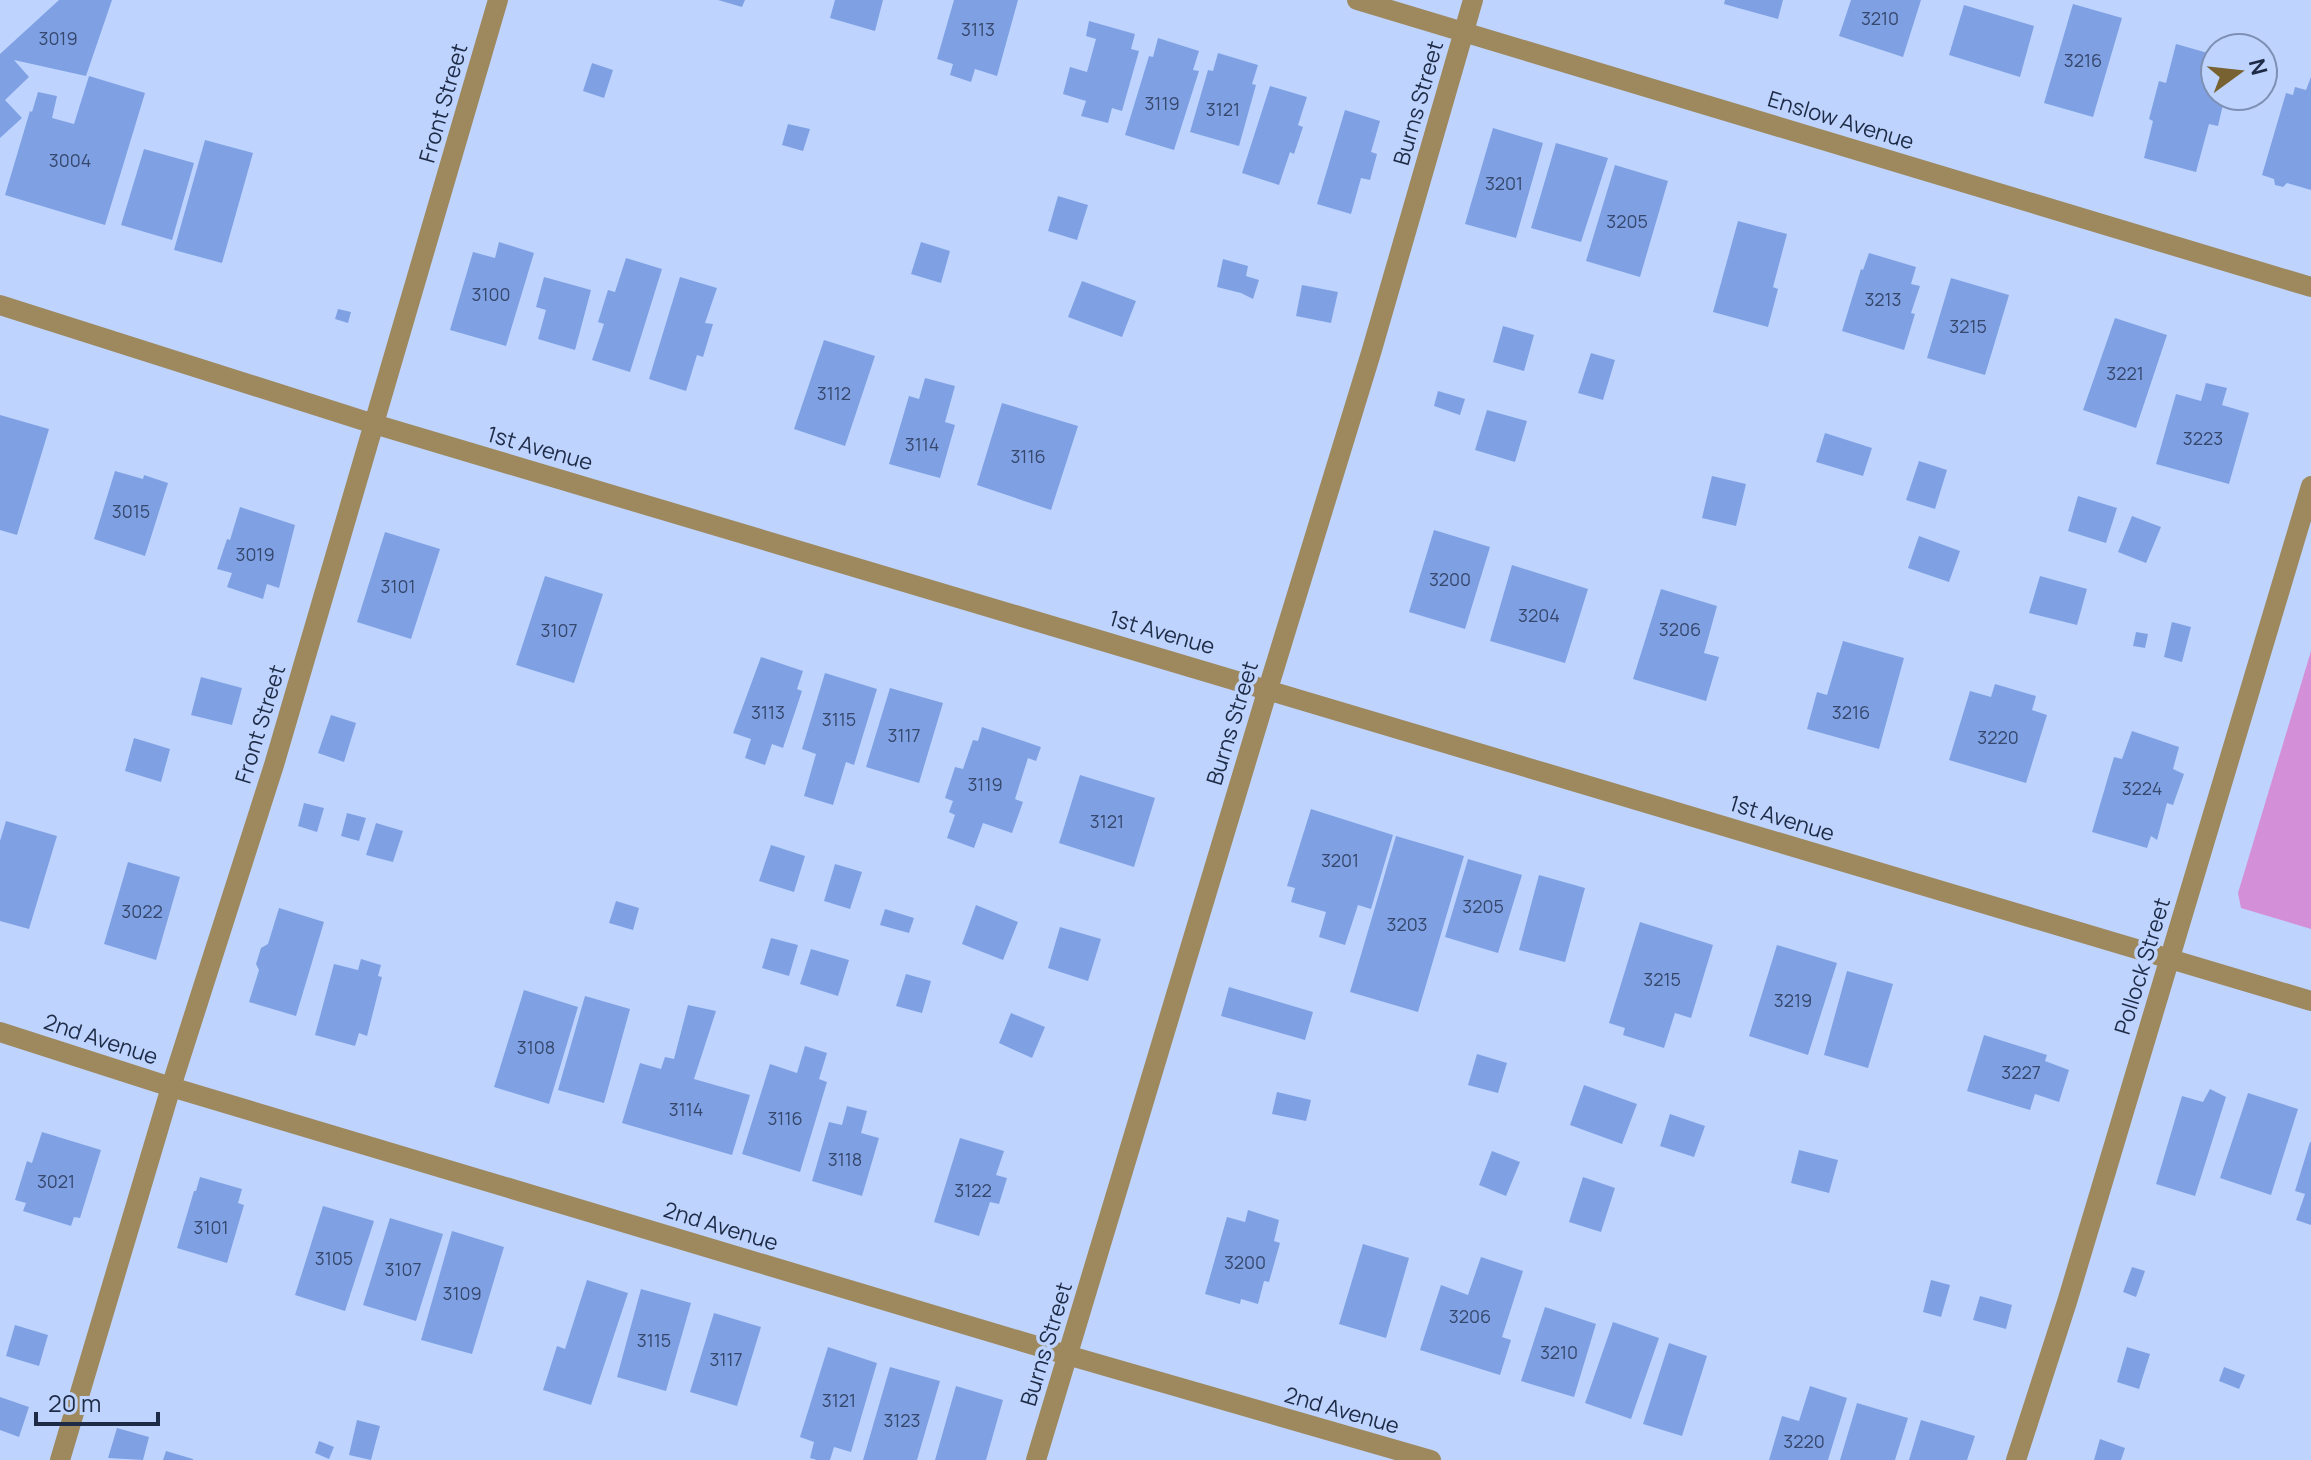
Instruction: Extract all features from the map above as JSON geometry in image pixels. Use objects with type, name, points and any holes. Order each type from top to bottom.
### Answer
[{"type":"street","name":"Front Street","points":[[60,1460],[171,1087],[274,765],[498,0]]},
{"type":"street","name":"Enslow Avenue","points":[[1357,0],[2311,287]]},
{"type":"street","name":"Burns Street","points":[[1036,1460],[1371,353],[1473,0]]},
{"type":"street","name":"1st Avenue","points":[[0,305],[374,424],[2311,1001]]},
{"type":"street","name":"Pollock Street","points":[[2016,1460],[2067,1302],[2311,486]]},
{"type":"street","name":"2nd Avenue","points":[[0,1032],[171,1087],[1067,1355],[1431,1460]]},
{"type":"shaded area","points":[[2311,651],[2311,929],[2241,908],[2238,893]]},
{"type":"building","points":[[59,0],[112,0],[86,76],[14,60],[29,77],[5,100],[22,118],[0,138],[0,54]]},
{"type":"building","points":[[718,0],[745,0],[742,7]]},
{"type":"building","points":[[835,0],[883,0],[875,31],[830,18]]},
{"type":"building","points":[[954,0],[1018,0],[997,76],[975,69],[971,82],[950,75],[953,64],[937,59]]},
{"type":"building","points":[[1725,0],[1783,0],[1778,19],[1724,4]]},
{"type":"building","points":[[1851,0],[1921,0],[1903,57],[1839,36]]},
{"type":"building","points":[[2073,4],[2122,18],[2093,117],[2044,103]]},
{"type":"building","points":[[1964,5],[2034,26],[2020,77],[1949,55]]},
{"type":"building","points":[[1089,21],[1135,34],[1131,49],[1139,51],[1122,111],[1112,108],[1108,123],[1081,116],[1086,101],[1063,94],[1070,67],[1087,72],[1096,39],[1086,36]]},
{"type":"building","points":[[1158,38],[1199,51],[1193,70],[1199,71],[1174,150],[1125,135],[1149,56],[1153,57]]},
{"type":"building","points":[[2176,44],[2199,50],[2199,112],[2221,112],[2218,126],[2209,124],[2196,172],[2144,158],[2153,121],[2149,119],[2159,81],[2166,83]]},
{"type":"building","points":[[1218,53],[1258,65],[1252,84],[1256,85],[1239,146],[1190,132],[1208,70],[1213,71]]},
{"type":"building","points":[[592,63],[613,70],[604,98],[583,91]]},
{"type":"building","points":[[89,76],[145,93],[105,225],[5,195],[38,92],[57,96],[52,118],[74,124]]},
{"type":"building","points":[[2311,77],[2311,190],[2287,183],[2283,187],[2275,185],[2274,179],[2262,175],[2286,93],[2293,95],[2295,87],[2306,90]]},
{"type":"building","points":[[1270,86],[1307,97],[1298,125],[1303,127],[1294,154],[1290,152],[1279,185],[1242,173]]},
{"type":"building","points":[[1345,110],[1380,121],[1371,152],[1377,154],[1370,180],[1361,178],[1351,214],[1317,204]]},
{"type":"building","points":[[788,124],[810,129],[803,151],[782,145]]},
{"type":"building","points":[[1493,128],[1543,143],[1516,238],[1465,224]]},
{"type":"building","points":[[205,140],[253,153],[222,263],[174,250]]},
{"type":"building","points":[[1556,143],[1608,158],[1581,242],[1531,228]]},
{"type":"building","points":[[144,149],[194,163],[172,240],[121,225]]},
{"type":"building","points":[[1615,165],[1668,181],[1640,277],[1586,261]]},
{"type":"building","points":[[1058,196],[1088,205],[1077,240],[1048,231]]},
{"type":"building","points":[[1738,221],[1787,234],[1773,287],[1778,289],[1768,327],[1713,312]]},
{"type":"building","points":[[499,242],[534,253],[506,346],[450,330],[473,252],[495,258]]},
{"type":"building","points":[[921,242],[950,251],[941,283],[911,274]]},
{"type":"building","points":[[1869,253],[1916,267],[1911,284],[1920,286],[1904,350],[1842,331]]},
{"type":"building","points":[[626,258],[662,269],[630,372],[592,360],[604,324],[598,322],[608,290],[615,292]]},
{"type":"building","points":[[1223,259],[1248,266],[1246,276],[1259,280],[1253,299],[1217,287]]},
{"type":"building","points":[[544,277],[591,290],[575,350],[538,339],[546,310],[536,307]]},
{"type":"building","points":[[680,277],[717,288],[705,323],[713,324],[703,357],[697,355],[686,391],[649,379]]},
{"type":"building","points":[[1951,278],[2009,295],[1985,375],[1927,358]]},
{"type":"building","points":[[1082,281],[1136,301],[1122,337],[1068,317]]},
{"type":"building","points":[[1302,285],[1338,292],[1331,323],[1296,316]]},
{"type":"building","points":[[338,309],[351,312],[348,323],[335,319]]},
{"type":"building","points":[[2115,318],[2167,335],[2136,428],[2083,410]]},
{"type":"building","points":[[1503,326],[1534,335],[1524,371],[1493,362]]},
{"type":"building","points":[[824,340],[875,356],[845,446],[794,429]]},
{"type":"building","points":[[1591,353],[1615,360],[1603,400],[1578,393]]},
{"type":"building","points":[[925,378],[955,386],[945,422],[955,425],[940,478],[889,464],[909,396],[919,399]]},
{"type":"building","points":[[2206,383],[2227,388],[2222,405],[2249,413],[2229,484],[2156,464],[2176,394],[2201,401]]},
{"type":"building","points":[[1438,391],[1465,399],[1460,415],[1434,406]]},
{"type":"building","points":[[1002,403],[1078,426],[1051,510],[977,485]]},
{"type":"building","points":[[1487,410],[1527,421],[1515,462],[1475,450]]},
{"type":"building","points":[[0,415],[49,429],[17,535],[0,530]]},
{"type":"building","points":[[1825,433],[1872,448],[1863,476],[1816,462]]},
{"type":"building","points":[[1919,461],[1947,470],[1935,509],[1906,500]]},
{"type":"building","points":[[115,471],[143,479],[144,475],[168,483],[145,556],[94,539]]},
{"type":"building","points":[[1712,476],[1746,484],[1736,526],[1702,518]]},
{"type":"building","points":[[2078,496],[2117,508],[2106,543],[2068,531]]},
{"type":"building","points":[[240,507],[295,525],[279,588],[267,584],[263,599],[227,587],[232,573],[217,569]]},
{"type":"building","points":[[2132,516],[2161,527],[2146,563],[2118,552]]},
{"type":"building","points":[[1434,530],[1490,547],[1465,629],[1409,612]]},
{"type":"building","points":[[385,532],[440,549],[411,639],[357,622]]},
{"type":"building","points":[[1919,536],[1960,551],[1949,582],[1908,568]]},
{"type":"building","points":[[1512,565],[1588,589],[1565,663],[1490,641]]},
{"type":"building","points":[[545,576],[603,594],[574,683],[516,665]]},
{"type":"building","points":[[2040,576],[2087,589],[2077,625],[2029,613]]},
{"type":"building","points":[[1661,589],[1717,606],[1704,653],[1719,657],[1706,701],[1633,679]]},
{"type":"building","points":[[2172,622],[2191,627],[2182,662],[2164,657]]},
{"type":"building","points":[[2136,632],[2148,634],[2145,648],[2133,646]]},
{"type":"building","points":[[1843,641],[1904,658],[1879,749],[1807,729],[1817,692],[1827,695]]},
{"type":"building","points":[[761,657],[803,671],[797,689],[802,691],[783,748],[772,744],[765,765],[745,758],[751,739],[733,733]]},
{"type":"building","points":[[825,673],[877,689],[854,765],[846,762],[833,805],[804,796],[816,754],[802,749]]},
{"type":"building","points":[[201,677],[242,688],[232,725],[191,715]]},
{"type":"building","points":[[1995,684],[2036,696],[2032,710],[2047,715],[2026,783],[1949,760],[1970,691],[1991,697]]},
{"type":"building","points":[[890,688],[943,703],[919,783],[866,767]]},
{"type":"building","points":[[331,715],[356,723],[344,762],[318,753]]},
{"type":"building","points":[[982,727],[1041,747],[1036,761],[1028,758],[1015,799],[1023,802],[1012,833],[983,823],[974,848],[947,838],[955,815],[949,812],[953,801],[945,798],[955,767],[963,769],[973,740],[978,741]]},
{"type":"building","points":[[2132,731],[2179,747],[2173,769],[2184,774],[2173,805],[2167,803],[2157,840],[2151,836],[2147,848],[2092,832],[2114,757],[2122,759]]},
{"type":"building","points":[[134,738],[170,749],[161,782],[125,771]]},
{"type":"building","points":[[1080,775],[1155,798],[1134,867],[1059,843]]},
{"type":"building","points":[[304,803],[324,808],[317,832],[298,826]]},
{"type":"building","points":[[1311,809],[1393,835],[1371,909],[1358,905],[1345,945],[1319,937],[1326,912],[1291,902],[1295,888],[1287,886]]},
{"type":"building","points":[[347,813],[366,818],[359,841],[341,836]]},
{"type":"building","points":[[6,821],[57,836],[29,929],[0,921],[0,841]]},
{"type":"building","points":[[376,823],[403,831],[393,862],[366,855]]},
{"type":"building","points":[[1396,836],[1464,856],[1418,1012],[1350,992]]},
{"type":"building","points":[[771,845],[805,856],[794,892],[759,881]]},
{"type":"building","points":[[1468,859],[1522,875],[1498,953],[1445,937]]},
{"type":"building","points":[[128,862],[180,877],[156,960],[104,944]]},
{"type":"building","points":[[835,864],[862,872],[850,909],[824,901]]},
{"type":"building","points":[[1539,875],[1585,888],[1565,962],[1519,950]]},
{"type":"building","points":[[616,901],[639,908],[633,930],[609,923]]},
{"type":"building","points":[[976,905],[1018,922],[1003,960],[962,944]]},
{"type":"building","points":[[279,908],[324,922],[296,1016],[249,1002],[259,970],[256,964],[261,948],[268,944]]},
{"type":"building","points":[[885,909],[914,918],[909,933],[880,925]]},
{"type":"building","points":[[1640,922],[1713,945],[1691,1018],[1675,1013],[1664,1048],[1623,1035],[1625,1028],[1609,1023]]},
{"type":"building","points":[[1060,927],[1101,939],[1088,981],[1048,968]]},
{"type":"building","points":[[771,938],[798,945],[789,976],[762,968]]},
{"type":"building","points":[[1777,945],[1837,963],[1808,1055],[1749,1036]]},
{"type":"building","points":[[811,949],[849,960],[838,996],[800,984]]},
{"type":"building","points":[[361,959],[381,965],[378,976],[382,977],[367,1036],[359,1033],[355,1046],[315,1035],[334,964],[358,970]]},
{"type":"building","points":[[1847,971],[1893,984],[1868,1068],[1824,1055]]},
{"type":"building","points":[[906,974],[931,981],[922,1013],[896,1006]]},
{"type":"building","points":[[1229,987],[1313,1012],[1305,1040],[1221,1016]]},
{"type":"building","points":[[524,990],[578,1007],[549,1104],[494,1087]]},
{"type":"building","points":[[585,996],[630,1009],[604,1103],[558,1090]]},
{"type":"building","points":[[688,1005],[716,1011],[694,1079],[750,1095],[732,1155],[622,1123],[640,1063],[661,1069],[665,1057],[674,1059]]},
{"type":"building","points":[[1011,1013],[1045,1027],[1032,1058],[999,1043]]},
{"type":"building","points":[[1984,1035],[2047,1055],[2045,1061],[2069,1070],[2059,1102],[2035,1094],[2030,1110],[1967,1091]]},
{"type":"building","points":[[805,1046],[827,1053],[819,1079],[827,1082],[800,1172],[742,1154],[770,1064],[797,1073]]},
{"type":"building","points":[[1477,1054],[1507,1063],[1498,1093],[1468,1085]]},
{"type":"building","points":[[1584,1085],[1637,1104],[1622,1144],[1570,1125]]},
{"type":"building","points":[[2210,1089],[2226,1097],[2195,1196],[2156,1184],[2182,1096],[2203,1102]]},
{"type":"building","points":[[1277,1092],[1311,1100],[1306,1121],[1272,1114]]},
{"type":"building","points":[[2248,1093],[2298,1109],[2271,1195],[2220,1178]]},
{"type":"building","points":[[847,1106],[867,1111],[861,1133],[879,1138],[862,1196],[812,1181],[829,1122],[842,1125]]},
{"type":"building","points":[[1670,1114],[1705,1126],[1694,1157],[1660,1146]]},
{"type":"building","points":[[42,1132],[101,1150],[80,1218],[74,1217],[71,1226],[23,1211],[26,1203],[15,1200],[27,1161],[32,1163]]},
{"type":"building","points":[[960,1138],[1004,1151],[996,1175],[1007,1178],[999,1204],[990,1202],[979,1236],[934,1222]]},
{"type":"building","points":[[2310,1142],[2311,1225],[2296,1220],[2305,1194],[2295,1191]]},
{"type":"building","points":[[1799,1150],[1838,1160],[1829,1193],[1791,1183]]},
{"type":"building","points":[[1492,1151],[1520,1162],[1506,1196],[1479,1185]]},
{"type":"building","points":[[200,1177],[242,1189],[238,1203],[244,1205],[227,1263],[177,1248]]},
{"type":"building","points":[[1583,1177],[1615,1188],[1601,1232],[1569,1222]]},
{"type":"building","points":[[323,1206],[374,1221],[345,1311],[295,1295]]},
{"type":"building","points":[[1248,1210],[1279,1220],[1274,1241],[1280,1243],[1269,1282],[1264,1281],[1258,1304],[1241,1299],[1240,1304],[1205,1294],[1227,1217],[1245,1222]]},
{"type":"building","points":[[390,1218],[443,1234],[416,1321],[363,1305]]},
{"type":"building","points":[[452,1231],[504,1247],[472,1354],[421,1340]]},
{"type":"building","points":[[1363,1244],[1409,1258],[1386,1338],[1339,1324]]},
{"type":"building","points":[[1481,1257],[1523,1271],[1502,1337],[1511,1340],[1500,1375],[1420,1350],[1441,1285],[1468,1295]]},
{"type":"building","points":[[2132,1267],[2145,1271],[2136,1297],[2123,1292]]},
{"type":"building","points":[[587,1280],[628,1293],[591,1405],[543,1390],[557,1346],[565,1349]]},
{"type":"building","points":[[1931,1280],[1950,1285],[1941,1317],[1923,1312]]},
{"type":"building","points":[[641,1289],[691,1303],[666,1391],[617,1377]]},
{"type":"building","points":[[1980,1296],[2012,1305],[2006,1329],[1973,1320]]},
{"type":"building","points":[[1545,1307],[1596,1324],[1574,1397],[1521,1381]]},
{"type":"building","points":[[714,1313],[761,1327],[737,1406],[690,1392]]},
{"type":"building","points":[[1613,1322],[1659,1338],[1631,1419],[1585,1403]]},
{"type":"building","points":[[15,1325],[48,1335],[39,1366],[6,1356]]},
{"type":"building","points":[[1669,1343],[1707,1356],[1682,1436],[1643,1424]]},
{"type":"building","points":[[828,1347],[877,1363],[851,1452],[834,1447],[830,1460],[817,1460],[810,1458],[814,1442],[800,1437]]},
{"type":"building","points":[[2127,1347],[2150,1354],[2139,1389],[2117,1382]]},
{"type":"building","points":[[890,1367],[940,1381],[917,1460],[863,1460]]},
{"type":"building","points":[[2224,1367],[2245,1375],[2239,1389],[2219,1381]]},
{"type":"building","points":[[956,1386],[1003,1400],[986,1460],[935,1460]]},
{"type":"building","points":[[1810,1386],[1847,1398],[1828,1460],[1769,1460],[1782,1416],[1799,1421]]},
{"type":"building","points":[[0,1397],[29,1407],[19,1437],[0,1430]]},
{"type":"building","points":[[1857,1403],[1908,1418],[1895,1460],[1840,1460]]},
{"type":"building","points":[[357,1420],[380,1426],[371,1460],[349,1455]]},
{"type":"building","points":[[1921,1420],[1975,1436],[1967,1460],[1909,1460]]},
{"type":"building","points":[[117,1428],[149,1437],[143,1460],[108,1458]]},
{"type":"building","points":[[2100,1439],[2125,1448],[2121,1460],[2094,1460]]},
{"type":"building","points":[[319,1441],[334,1447],[329,1459],[315,1453]]},
{"type":"building","points":[[166,1451],[193,1459],[193,1460],[163,1460]]}]
